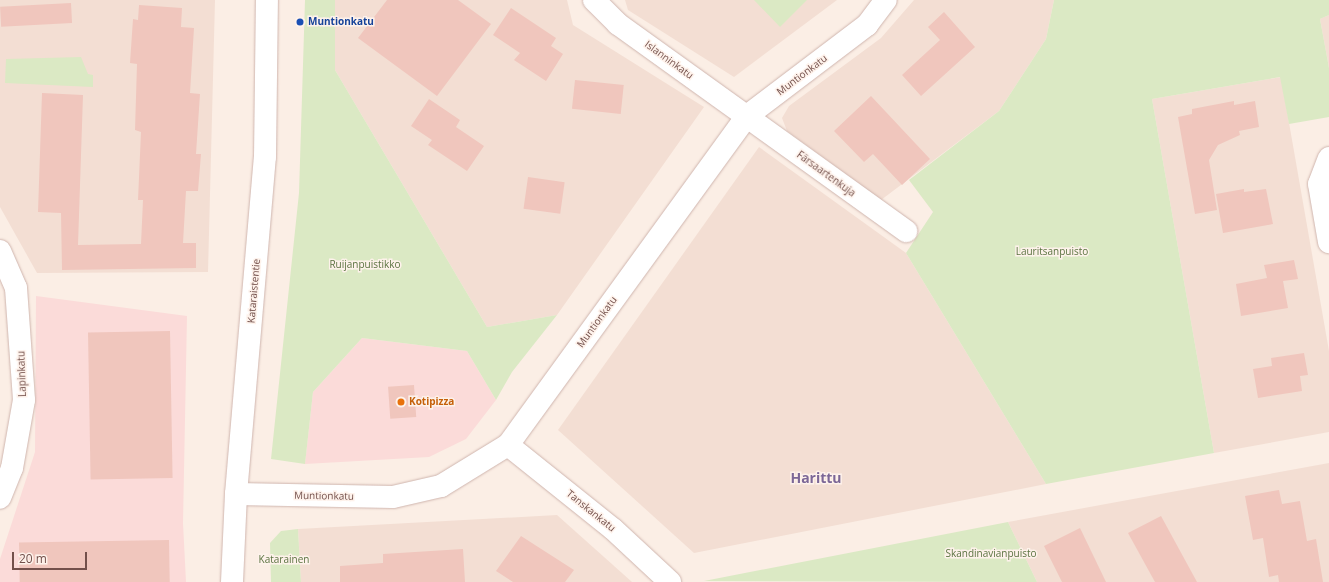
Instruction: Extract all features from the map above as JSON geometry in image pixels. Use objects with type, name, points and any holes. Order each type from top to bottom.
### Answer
[{"type":"street","name":"Kataraistentie","points":[[232,582],[236,494],[265,157],[267,0]]},
{"type":"street","name":"Islanninkatu","points":[[594,0],[618,24],[747,116]]},
{"type":"street","name":"Muntionkatu","points":[[236,494],[393,497],[441,486],[508,445],[747,116],[867,25],[886,0]]},
{"type":"street","name":"Färsaartenkuja","points":[[747,116],[906,231]]},
{"type":"street","points":[[1329,158],[1319,184],[1329,242]]},
{"type":"street","name":"Lapinkatu","points":[[0,251],[16,288],[24,400],[12,468],[0,498]]},
{"type":"street","name":"Tanskankatu","points":[[508,445],[613,529],[670,582]]},
{"type":"shaded area","points":[[0,0],[215,0],[208,272],[37,273],[0,207]]},
{"type":"shaded area","points":[[335,0],[567,0],[573,25],[704,107],[557,315],[487,327],[335,70]]},
{"type":"shaded area","points":[[625,0],[837,0],[734,77],[628,10]]},
{"type":"shaded area","points":[[914,0],[1054,0],[1046,39],[999,111],[881,200],[787,131],[782,118],[789,106],[881,38]]},
{"type":"shaded area","points":[[1329,15],[1329,68],[1320,19]]},
{"type":"shaded area","points":[[1281,77],[1329,351],[1329,432],[1214,453],[1152,99]]},
{"type":"shaded area","points":[[759,147],[906,253],[1046,484],[694,553],[558,430]]},
{"type":"shaded area","points":[[36,296],[187,316],[183,523],[186,582],[0,582],[0,559],[35,452]]},
{"type":"shaded area","points":[[362,338],[467,351],[496,400],[466,439],[429,457],[305,464],[313,392]]},
{"type":"shaded area","points":[[1329,463],[1329,582],[1037,582],[1008,522]]},
{"type":"shaded area","points":[[557,515],[632,582],[301,582],[298,529]]},
{"type":"green space","name":"Ruijanpuistikko","points":[[305,0],[335,0],[335,70],[487,327],[557,315],[512,372],[496,400],[467,351],[362,338],[313,392],[305,464],[271,459],[299,193]]},
{"type":"green space","points":[[754,0],[807,0],[780,27]]},
{"type":"green space","name":"Lauritsanpuisto","points":[[1054,0],[1329,0],[1329,15],[1320,19],[1329,68],[1329,117],[1289,124],[1280,77],[1152,99],[1214,453],[1046,484],[906,253],[933,212],[909,180],[999,111],[1046,39]]},
{"type":"green space","points":[[81,57],[88,74],[93,75],[93,87],[5,83],[6,59]]},
{"type":"green space","name":"Skandinavianpuisto","points":[[1008,522],[1037,582],[704,581]]},
{"type":"green space","name":"Katarainen","points":[[298,529],[301,582],[271,582],[270,543],[281,531]]},
{"type":"building","points":[[387,0],[458,0],[491,24],[437,96],[358,38]]},
{"type":"building","points":[[71,3],[72,23],[1,27],[0,7]]},
{"type":"building","points":[[139,5],[182,8],[181,27],[194,28],[190,93],[200,94],[196,154],[201,154],[198,191],[186,191],[183,243],[196,243],[196,268],[62,270],[61,213],[38,212],[42,93],[83,95],[78,245],[141,244],[143,200],[138,200],[141,132],[135,130],[137,64],[130,63],[133,19],[138,20]]},
{"type":"building","points":[[511,8],[556,38],[551,46],[563,54],[546,81],[514,60],[520,53],[493,35]]},
{"type":"building","points":[[944,12],[975,47],[921,96],[902,75],[940,40],[928,27]]},
{"type":"building","points":[[575,80],[624,85],[621,114],[572,109]]},
{"type":"building","points":[[871,96],[930,159],[902,185],[873,154],[864,162],[834,131]]},
{"type":"building","points":[[429,99],[460,120],[456,127],[484,146],[467,171],[428,145],[432,140],[411,126]]},
{"type":"building","points":[[1234,101],[1234,105],[1255,101],[1259,127],[1239,131],[1240,135],[1218,145],[1209,160],[1217,210],[1195,214],[1178,117],[1192,114],[1192,109]]},
{"type":"building","points":[[528,177],[565,182],[560,214],[524,209]]},
{"type":"building","points":[[1244,189],[1244,192],[1266,189],[1273,224],[1223,233],[1216,194]]},
{"type":"building","points":[[1294,260],[1298,279],[1283,281],[1288,308],[1241,316],[1236,284],[1267,278],[1264,265]]},
{"type":"building","points":[[170,331],[173,478],[91,479],[88,332]]},
{"type":"building","points":[[1304,353],[1308,375],[1300,376],[1302,391],[1258,398],[1253,369],[1272,366],[1271,358]]},
{"type":"building","points":[[414,385],[416,417],[390,419],[388,387]]},
{"type":"building","points":[[1279,490],[1282,504],[1300,501],[1307,541],[1316,539],[1323,582],[1279,582],[1278,575],[1269,577],[1263,538],[1253,540],[1245,496]]},
{"type":"building","points":[[1161,516],[1197,582],[1155,582],[1128,533]]},
{"type":"building","points":[[1080,528],[1106,582],[1062,582],[1044,546]]},
{"type":"building","points":[[521,536],[574,570],[565,582],[513,582],[496,571]]},
{"type":"building","points":[[169,540],[170,582],[20,582],[19,543]]},
{"type":"building","points":[[463,549],[465,582],[340,582],[340,566],[383,563],[383,554]]},
{"type":"place","name":"Muntionkatu","points":[[300,22]]},
{"type":"place","name":"Kotipizza","points":[[401,402]]},
{"type":"district","name":"Harittu","points":[[816,478]]}]
